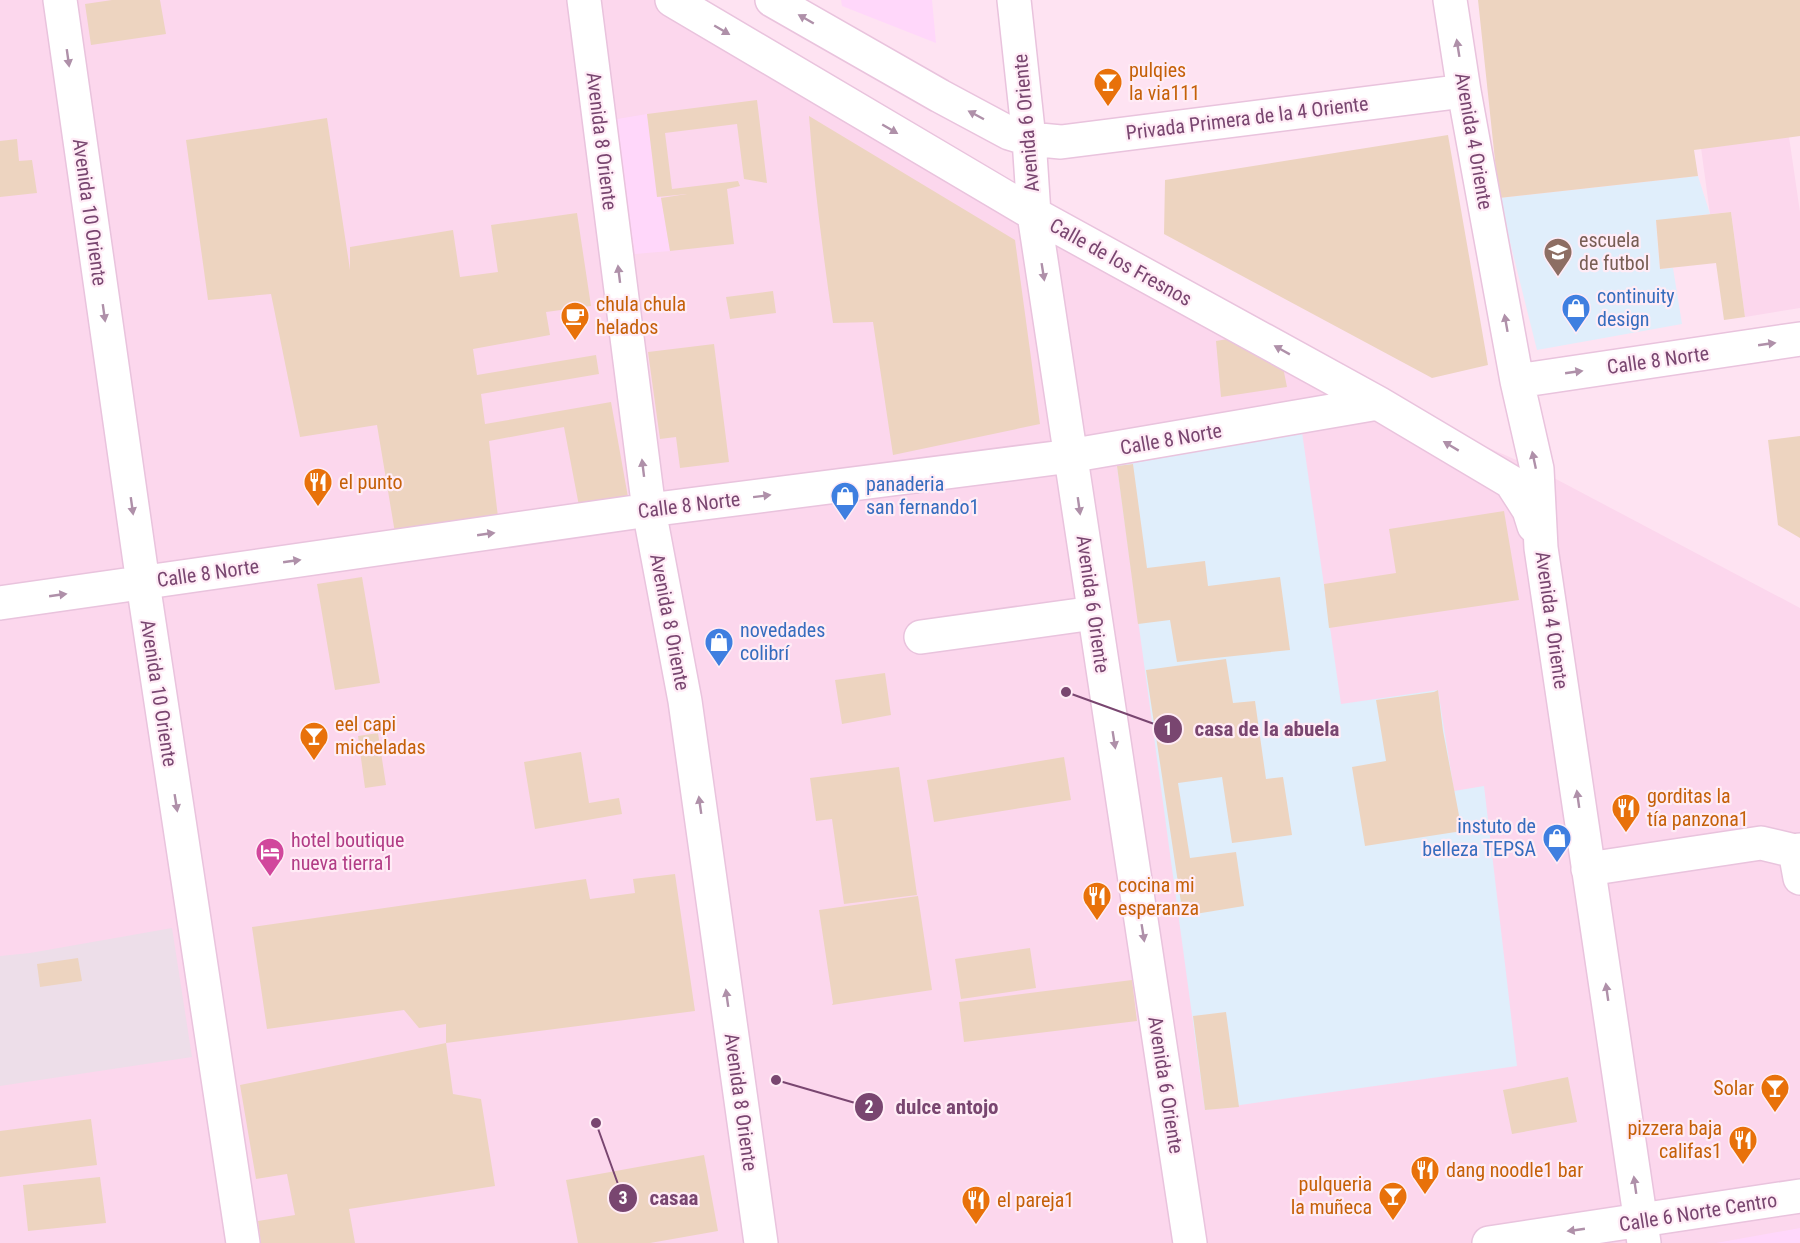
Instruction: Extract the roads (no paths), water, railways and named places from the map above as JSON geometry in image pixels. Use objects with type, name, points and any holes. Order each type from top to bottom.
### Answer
[{"type":"street","name":"Avenida 10 Oriente","points":[[60,0],[143,583],[243,1243]]},
{"type":"street","name":"Avenida 8 Oriente","points":[[584,0],[649,510],[685,701],[761,1243]]},
{"type":"street","name":"Calle de los Fresnos","points":[[672,0],[1034,214],[1378,403],[1511,482],[1529,510],[1541,548]]},
{"type":"street","points":[[772,0],[950,101],[1009,133],[1029,140]]},
{"type":"street","name":"Avenida 6 Oriente","points":[[1014,0],[1029,140],[1034,214],[1190,1243]]},
{"type":"street","name":"Avenida 4 Oriente","points":[[1450,0],[1516,381],[1537,469],[1541,548],[1642,1232]]},
{"type":"street","name":"Privada Primera de la 4 Oriente","points":[[1029,140],[1061,142],[1464,91]]},
{"type":"street","name":"Calle 8 Norte","points":[[1516,381],[1800,339]]},
{"type":"street","name":"Calle 8 Norte","points":[[0,603],[649,510],[1072,456],[1378,403]]},
{"type":"street","points":[[921,638],[1094,613]]},
{"type":"street","points":[[1588,869],[1761,843],[1798,860]]},
{"type":"street","name":"Calle 6 Norte Centro","points":[[1489,1243],[1642,1232],[1800,1196]]},
{"type":"place","name":"pulqies la via111","points":[[1108,108]]},
{"type":"place","name":"escuela de futbol","points":[[1558,278]]},
{"type":"place","name":"continuity design","points":[[1576,334]]},
{"type":"place","name":"chula chula helados","points":[[575,342]]},
{"type":"place","name":"el punto","points":[[318,508]]},
{"type":"place","name":"panaderia san fernando1","points":[[845,522]]},
{"type":"place","name":"novedades colibrí","points":[[719,668]]},
{"type":"place","name":"casa de la abuela","points":[[1066,692]]},
{"type":"place","name":"eel capi micheladas","points":[[314,762]]},
{"type":"place","name":"gorditas la tía panzona1","points":[[1626,834]]},
{"type":"place","name":"instuto de belleza TEPSA","points":[[1557,864]]},
{"type":"place","name":"hotel boutique nueva tierra1","points":[[270,878]]},
{"type":"place","name":"cocina mi esperanza","points":[[1097,922]]},
{"type":"place","name":"dulce antojo","points":[[776,1080]]},
{"type":"place","name":"Solar","points":[[1775,1114]]},
{"type":"place","name":"casaa","points":[[596,1123]]},
{"type":"place","name":"pizzera baja califas1","points":[[1743,1166]]},
{"type":"place","name":"dang noodle1 bar","points":[[1425,1196]]},
{"type":"place","name":"pulqueria la muñeca","points":[[1393,1222]]},
{"type":"place","name":"el pareja1","points":[[976,1226]]}]
